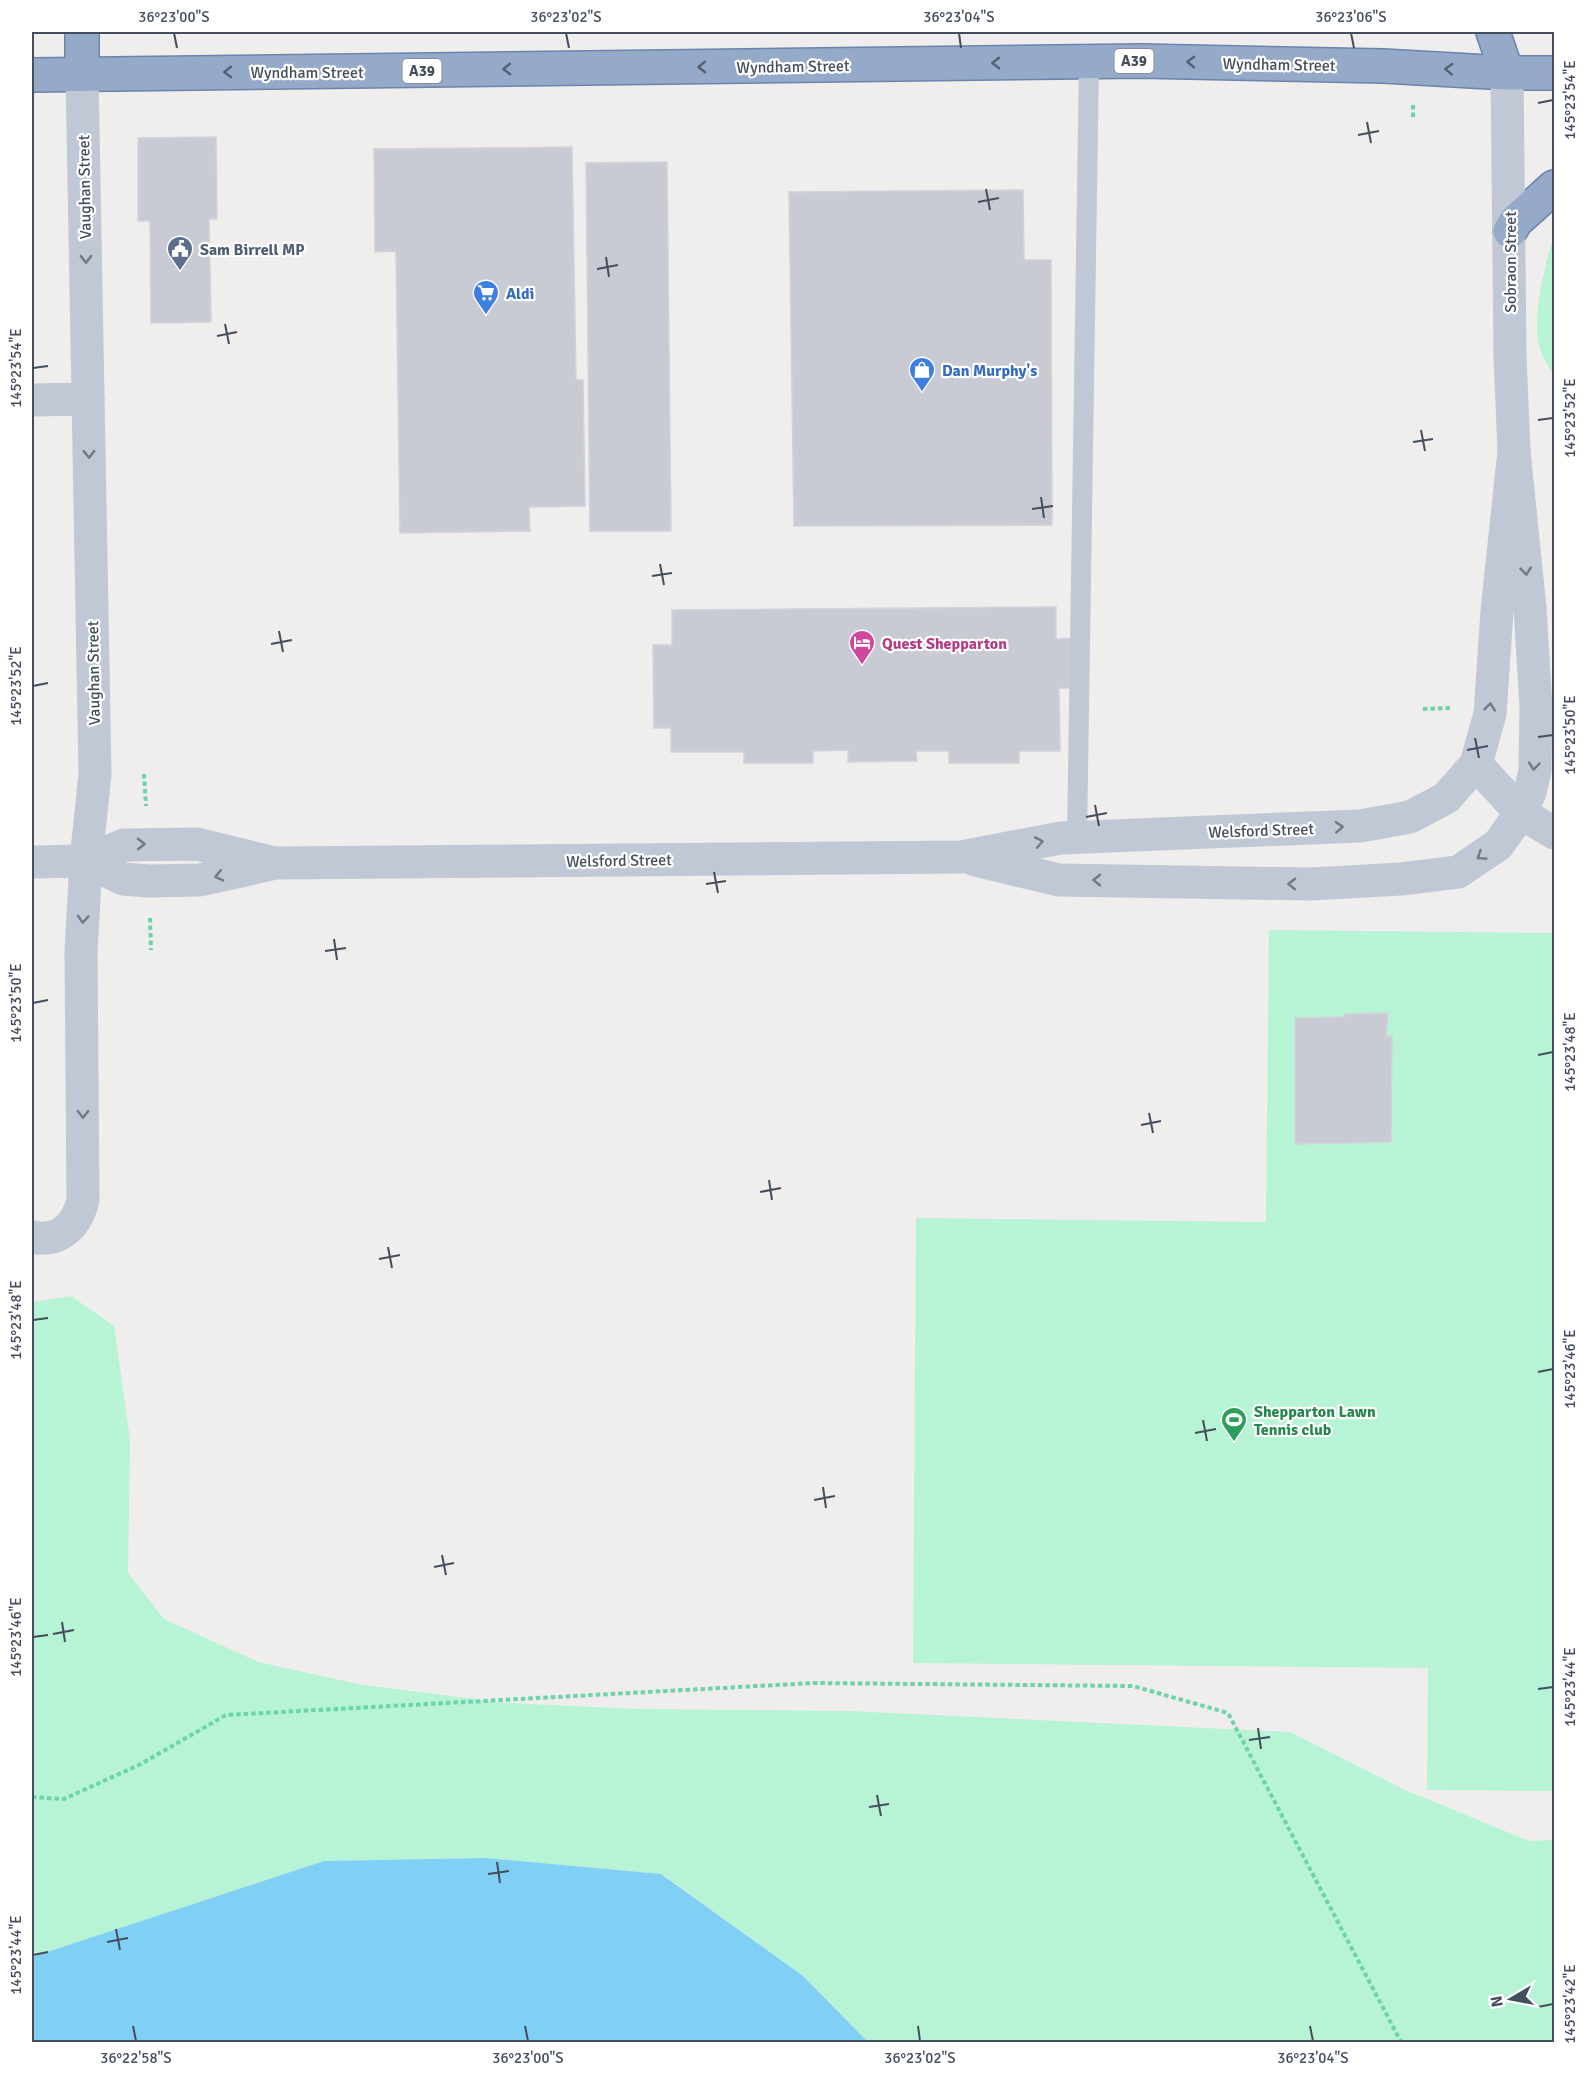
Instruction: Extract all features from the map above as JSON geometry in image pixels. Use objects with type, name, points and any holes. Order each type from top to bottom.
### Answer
[{"type":"highway","points":[[82,32],[82,74]]},
{"type":"highway","points":[[1493,32],[1507,72]]},
{"type":"highway","points":[[1507,72],[1510,32]]},
{"type":"highway","name":"Wyndham Street","points":[[32,75],[1140,61],[1383,66],[1554,73]]},
{"type":"highway","points":[[1510,231],[1516,221],[1554,188]]},
{"type":"street","name":"Sobraon Street","points":[[1507,72],[1510,356],[1514,451],[1530,608],[1536,707],[1535,771],[1530,792],[1521,813]]},
{"type":"street","name":"Vaughan Street","points":[[32,1237],[49,1238],[71,1226],[80,1214],[84,1200],[81,951],[86,861],[95,774],[82,74]]},
{"type":"street","points":[[32,400],[88,399]]},
{"type":"street","name":"Sobraon Street","points":[[1476,764],[1490,714],[1497,611],[1514,451]]},
{"type":"street","name":"Welsford Street","points":[[32,862],[86,861],[123,879],[149,881],[200,880],[276,863],[961,857],[1061,838],[1360,826],[1410,817],[1446,798],[1476,764]]},
{"type":"street","points":[[1476,764],[1521,813],[1554,833]]},
{"type":"street","name":"Welsford Street","points":[[961,857],[1059,880],[1311,884],[1401,879],[1458,872],[1498,845],[1521,813]]},
{"type":"lane","points":[[1077,838],[1089,62]]},
{"type":"path","points":[[32,1797],[63,1799],[141,1764],[226,1715],[813,1683],[1133,1686],[1228,1713],[1401,2043]]},
{"type":"green space","points":[[1554,237],[1554,374],[1540,349],[1537,321],[1543,275]]},
{"type":"green space","name":"Shepparton Lawn Tennis club","points":[[1269,930],[1554,933],[1554,1791],[1427,1790],[1428,1668],[913,1663],[916,1218],[1266,1222]]},
{"type":"green space","points":[[71,1296],[114,1326],[130,1440],[128,1573],[164,1619],[258,1662],[363,1685],[506,1703],[637,1709],[848,1711],[1290,1732],[1405,1790],[1529,1841],[1554,1840],[1554,2042],[868,2042],[803,1976],[662,1874],[485,1858],[324,1861],[32,1957],[32,1302]]},
{"type":"water","points":[[485,1858],[661,1874],[803,1976],[868,2042],[32,2042],[32,1957],[324,1861]]},
{"type":"building","name":"Sam Birrell MP","points":[[216,137],[217,219],[209,219],[211,322],[151,323],[150,221],[138,221],[138,138]]},
{"type":"building","name":"Aldi","points":[[572,147],[576,380],[583,380],[585,506],[529,507],[530,531],[400,533],[396,251],[375,252],[374,149]]},
{"type":"building","points":[[667,162],[671,531],[590,531],[586,163]]},
{"type":"building","name":"Dan Murphy's","points":[[1023,190],[1024,260],[1051,260],[1052,525],[794,526],[789,192]]},
{"type":"building","name":"Quest Shepparton","points":[[1056,607],[1056,639],[1071,638],[1072,688],[1059,688],[1060,751],[1019,751],[1019,763],[949,763],[949,751],[916,751],[917,761],[848,762],[848,750],[813,751],[813,763],[744,763],[744,752],[671,752],[671,728],[654,728],[653,645],[672,645],[672,610]]},
{"type":"building","points":[[1388,1013],[1386,1037],[1392,1036],[1391,1142],[1295,1144],[1295,1018]]},
{"type":"place","name":"Sam Birrell MP","points":[[180,272]]},
{"type":"place","name":"Aldi","points":[[486,316]]},
{"type":"place","name":"Dan Murphy's","points":[[922,393]]},
{"type":"place","name":"Quest Shepparton","points":[[862,666]]},
{"type":"place","name":"Shepparton Lawn Tennis club","points":[[1234,1443]]}]
